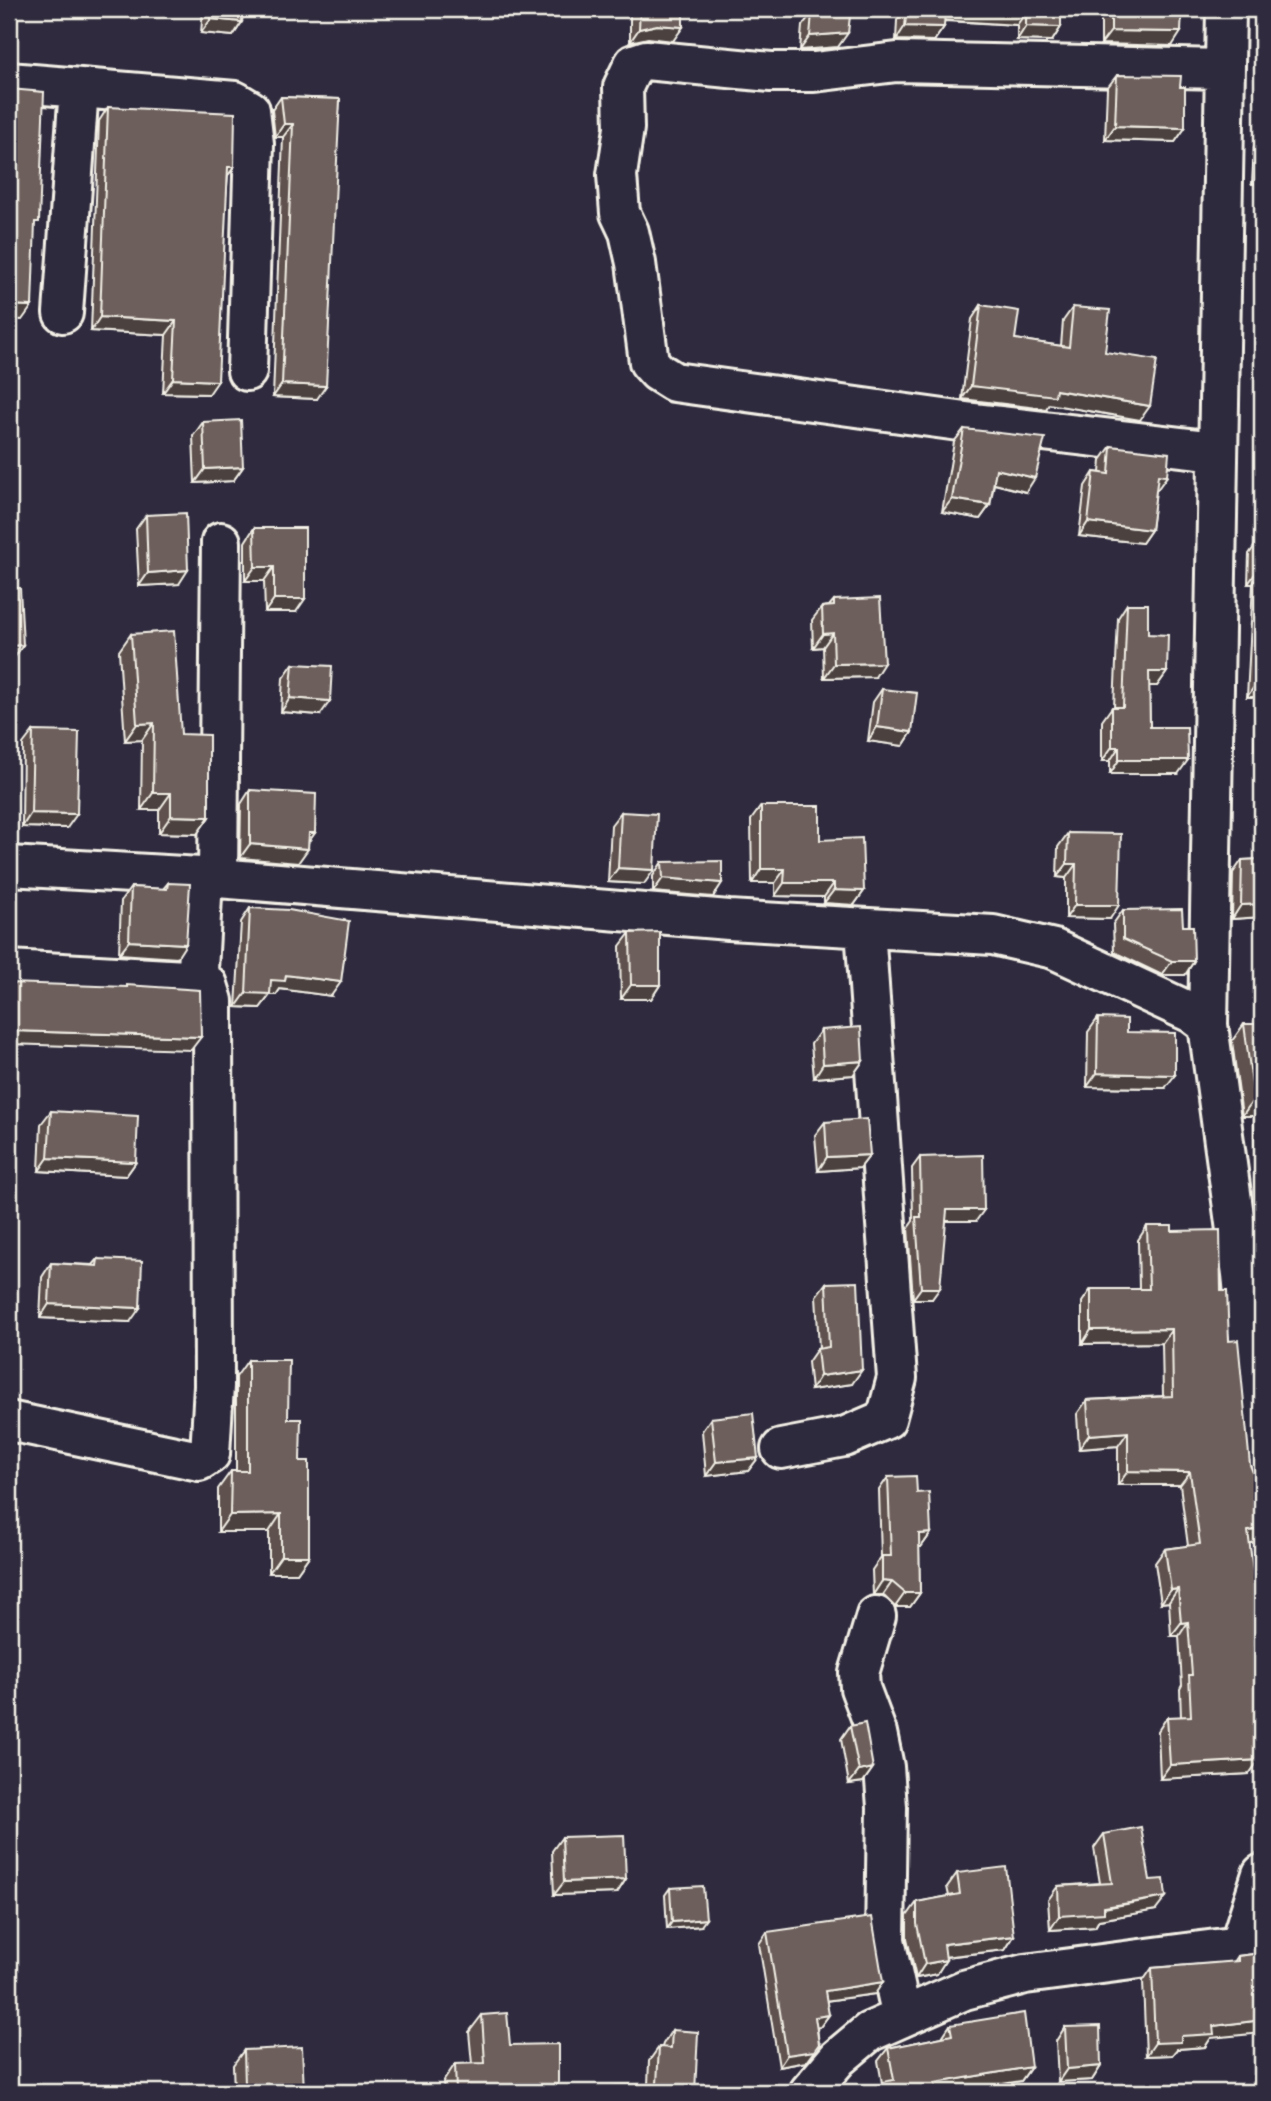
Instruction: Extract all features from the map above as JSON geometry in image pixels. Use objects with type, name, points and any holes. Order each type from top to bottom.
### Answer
[{"type":"street","points":[[1226,9],[1216,451],[1208,1026],[1252,1274],[1262,1477]]},
{"type":"street","points":[[1216,451],[674,382],[658,372],[649,362],[636,263],[629,232],[620,213],[617,175],[624,128],[623,88],[634,64],[646,61],[771,72],[814,72],[897,62],[1224,69]]},
{"type":"street","points":[[9,82],[235,101],[250,110],[254,144],[247,372]]},
{"type":"street","points":[[64,313],[79,88]]},
{"type":"street","points":[[9,970],[186,980],[198,970],[211,878],[221,542]]},
{"type":"street","points":[[9,866],[211,878],[865,929],[993,935],[1054,949],[1192,1013],[1208,1026]]},
{"type":"street","points":[[781,1448],[844,1437],[886,1419],[897,1378],[865,929]]},
{"type":"street","points":[[9,1421],[199,1461],[210,1454],[214,1386],[214,1001],[208,985],[194,976]]},
{"type":"street","points":[[876,1616],[859,1672],[860,1688],[877,1733],[884,1767],[887,1807],[885,1940],[902,2017]]},
{"type":"street","points":[[809,2092],[838,2058],[869,2032],[964,1990],[1025,1974],[1251,1945],[1262,1874]]},
{"type":"building","points":[[212,9],[243,9],[242,22],[211,19]]},
{"type":"building","points":[[640,9],[683,9],[683,27],[657,25],[639,29]]},
{"type":"building","points":[[907,9],[945,9],[944,27],[905,26]]},
{"type":"building","points":[[983,9],[1061,9],[1061,27],[1026,26],[1026,12]]},
{"type":"building","points":[[1111,9],[1182,9],[1181,32],[1111,31]]},
{"type":"building","points":[[812,13],[850,16],[848,33],[810,36]]},
{"type":"building","points":[[1117,75],[1181,76],[1180,87],[1185,87],[1185,128],[1115,126]]},
{"type":"building","points":[[9,89],[44,92],[39,222],[35,222],[32,306],[9,305]]},
{"type":"building","points":[[281,97],[340,99],[326,386],[282,384],[293,124],[284,124]]},
{"type":"building","points":[[108,107],[235,113],[234,167],[228,167],[218,381],[173,379],[176,321],[100,317]]},
{"type":"building","points":[[981,305],[1019,311],[1015,339],[1069,347],[1073,307],[1110,310],[1105,352],[1157,360],[1150,406],[1056,390],[1055,396],[971,386]]},
{"type":"building","points":[[9,358],[11,358],[9,396]]},
{"type":"building","points":[[241,420],[243,467],[205,469],[203,422]]},
{"type":"building","points":[[964,429],[1045,438],[1035,478],[996,469],[990,505],[952,499]]},
{"type":"building","points":[[1111,446],[1169,453],[1167,476],[1158,475],[1151,530],[1088,522],[1094,472],[1109,474]]},
{"type":"building","points":[[186,513],[188,570],[148,573],[146,515]]},
{"type":"building","points":[[254,528],[305,528],[305,599],[274,599],[274,567],[255,567]]},
{"type":"building","points":[[1259,540],[1262,541],[1262,571],[1257,571]]},
{"type":"building","points":[[1262,571],[1262,684],[1256,684]]},
{"type":"building","points":[[9,588],[20,588],[23,645],[9,646]]},
{"type":"building","points":[[880,598],[884,663],[834,664],[833,633],[823,634],[822,607],[834,606],[834,600]]},
{"type":"building","points":[[1127,604],[1148,604],[1148,634],[1168,635],[1167,672],[1149,672],[1150,727],[1187,727],[1188,760],[1119,760],[1119,747],[1112,747],[1112,707],[1123,707]]},
{"type":"building","points":[[174,631],[181,734],[209,735],[209,817],[171,816],[171,793],[153,793],[154,723],[137,724],[131,634]]},
{"type":"building","points":[[293,664],[332,666],[330,701],[290,698]]},
{"type":"building","points":[[882,689],[917,693],[912,732],[877,727]]},
{"type":"building","points":[[33,731],[79,732],[77,814],[31,813]]},
{"type":"building","points":[[250,790],[316,794],[315,833],[309,833],[308,849],[250,844]]},
{"type":"building","points":[[761,806],[820,806],[820,840],[862,838],[864,891],[834,890],[834,883],[784,883],[785,869],[761,869]]},
{"type":"building","points":[[621,812],[657,814],[654,870],[618,868]]},
{"type":"building","points":[[1068,833],[1121,834],[1119,905],[1075,905],[1076,864],[1067,864]]},
{"type":"building","points":[[1262,859],[1262,904],[1241,905],[1242,860]]},
{"type":"building","points":[[722,861],[722,883],[663,878],[662,862]]},
{"type":"building","points":[[168,883],[190,884],[186,944],[129,941],[131,887],[167,889]]},
{"type":"building","points":[[250,908],[289,910],[349,921],[341,982],[286,975],[285,981],[271,980],[270,994],[246,993]]},
{"type":"building","points":[[1182,909],[1183,926],[1193,926],[1194,961],[1172,961],[1123,939],[1123,910]]},
{"type":"building","points":[[660,932],[660,985],[631,985],[630,933]]},
{"type":"building","points":[[9,983],[127,985],[200,990],[201,1037],[15,1031],[14,1122],[9,1122]]},
{"type":"building","points":[[1098,1018],[1127,1019],[1127,1032],[1175,1033],[1175,1075],[1097,1073]]},
{"type":"building","points":[[1244,1024],[1262,1024],[1262,1099],[1254,1099]]},
{"type":"building","points":[[861,1027],[863,1061],[823,1064],[821,1030]]},
{"type":"building","points":[[51,1111],[138,1116],[136,1162],[48,1158]]},
{"type":"building","points":[[867,1119],[870,1155],[827,1157],[825,1122]]},
{"type":"building","points":[[983,1155],[984,1210],[947,1210],[940,1288],[921,1288],[916,1217],[921,1217],[920,1157]]},
{"type":"building","points":[[1147,1226],[1172,1226],[1172,1231],[1220,1230],[1221,1291],[1227,1291],[1229,1341],[1238,1340],[1250,1465],[1261,1482],[1262,1493],[1262,1529],[1248,1531],[1257,1602],[1262,1602],[1262,1638],[1255,1639],[1259,1760],[1170,1765],[1167,1717],[1191,1716],[1189,1675],[1192,1675],[1188,1622],[1181,1623],[1178,1589],[1171,1590],[1165,1549],[1200,1544],[1190,1472],[1128,1471],[1128,1432],[1089,1435],[1087,1400],[1173,1396],[1172,1329],[1091,1330],[1091,1289],[1149,1289]]},
{"type":"building","points":[[98,1259],[142,1261],[140,1308],[49,1304],[51,1263],[97,1266]]},
{"type":"building","points":[[858,1282],[862,1370],[820,1376],[817,1349],[829,1347],[826,1283]]},
{"type":"building","points":[[248,1360],[289,1360],[288,1419],[301,1419],[300,1461],[309,1461],[309,1556],[281,1556],[281,1514],[230,1515],[231,1471],[248,1471]]},
{"type":"building","points":[[753,1413],[758,1458],[716,1462],[711,1418]]},
{"type":"building","points":[[916,1476],[917,1493],[929,1492],[931,1533],[919,1534],[920,1593],[905,1593],[892,1582],[882,1581],[882,1556],[891,1556],[888,1477]]},
{"type":"building","points":[[865,1723],[873,1768],[859,1771],[850,1726]]},
{"type":"building","points":[[1141,1827],[1150,1880],[1164,1879],[1166,1897],[1104,1907],[1104,1913],[1059,1916],[1058,1886],[1112,1883],[1104,1834]]},
{"type":"building","points":[[624,1835],[626,1879],[564,1882],[562,1837]]},
{"type":"building","points":[[1006,1867],[1014,1936],[944,1944],[946,1960],[925,1964],[917,1924],[917,1902],[960,1894],[957,1873]]},
{"type":"building","points":[[703,1886],[706,1919],[672,1922],[670,1888]]},
{"type":"building","points":[[872,1917],[883,1982],[825,1991],[829,2015],[815,2017],[819,2044],[814,2051],[787,2055],[767,1932]]},
{"type":"building","points":[[1262,1953],[1262,2020],[1213,2026],[1214,2034],[1181,2036],[1181,2042],[1155,2043],[1152,1968],[1238,1961],[1238,1956]]},
{"type":"building","points":[[507,2013],[510,2045],[558,2044],[558,2092],[456,2092],[455,2064],[485,2063],[482,2015]]},
{"type":"building","points":[[1024,2013],[1031,2067],[935,2083],[937,2092],[884,2092],[882,2082],[894,2080],[888,2048],[952,2035],[950,2025]]},
{"type":"building","points":[[1100,2026],[1101,2066],[1067,2069],[1065,2027]]},
{"type":"building","points":[[672,2030],[698,2032],[695,2092],[615,2092],[614,2086],[657,2084],[659,2047],[671,2048]]},
{"type":"building","points":[[302,2047],[304,2092],[269,2092],[268,2084],[245,2085],[244,2050]]}]
